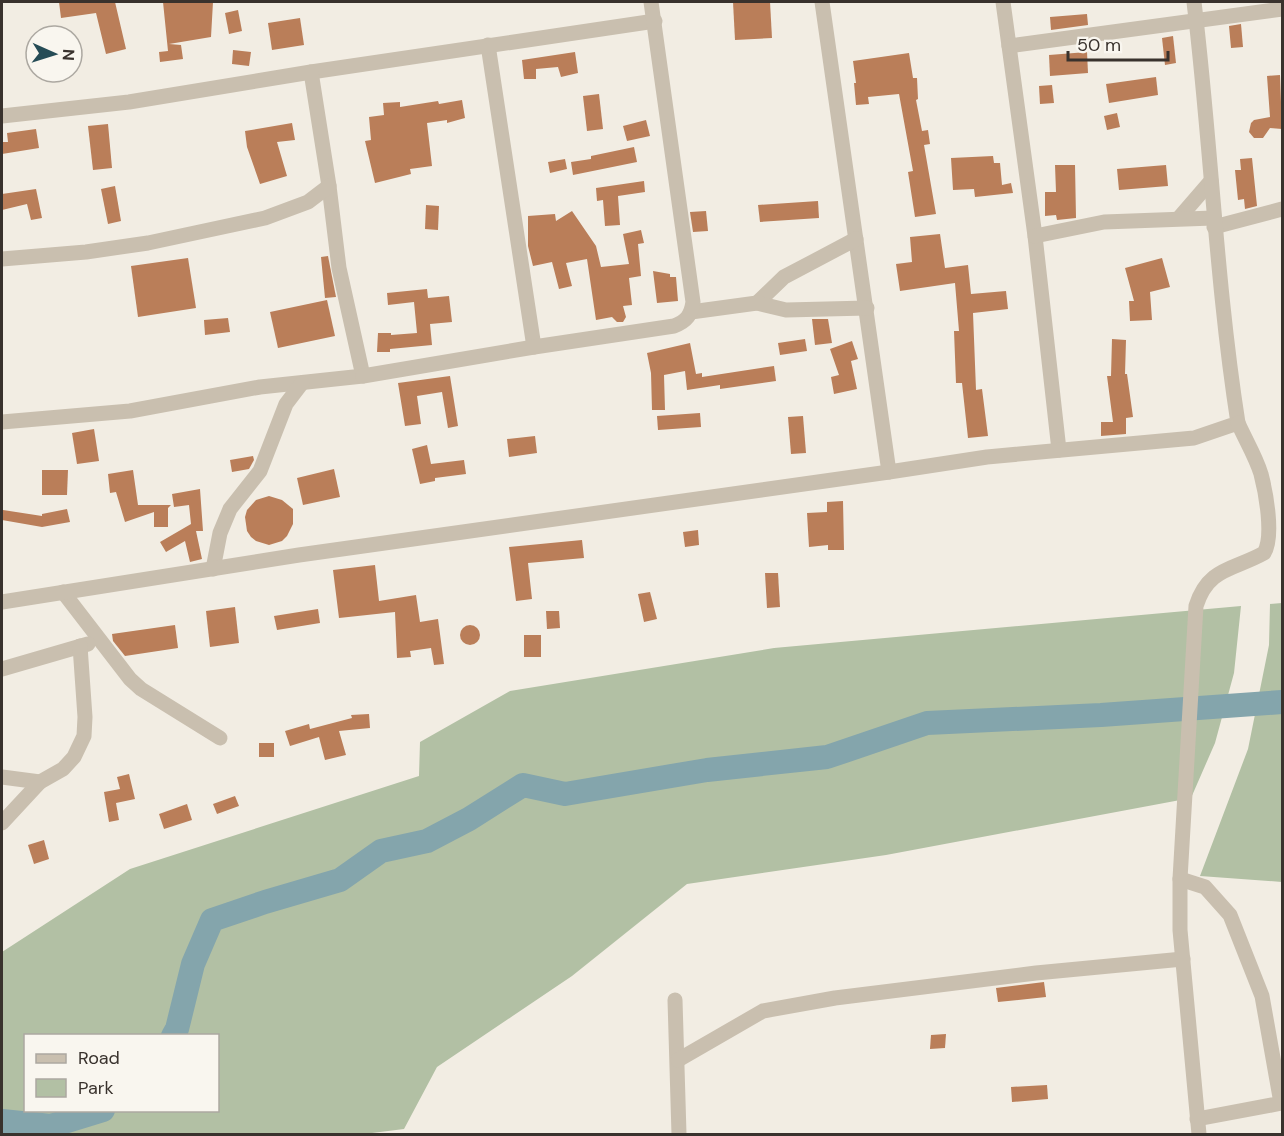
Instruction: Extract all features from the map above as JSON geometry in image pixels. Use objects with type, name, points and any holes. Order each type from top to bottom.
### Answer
[{"type":"street","points":[[2,422],[130,411],[260,387],[363,376],[682,323],[692,312],[693,302],[651,2]]},
{"type":"street","points":[[822,2],[890,472]]},
{"type":"street","points":[[1003,2],[1035,236],[1059,450]]},
{"type":"street","points":[[1180,879],[1205,887],[1230,915],[1262,996],[1282,1103],[1198,1127],[1180,930],[1180,879],[1196,606],[1201,592],[1215,575],[1252,560],[1264,552],[1268,546],[1270,531],[1261,473],[1238,423],[1214,222],[1194,2]]},
{"type":"street","points":[[1009,46],[1282,9]]},
{"type":"street","points":[[2,116],[129,102],[311,72],[655,21]]},
{"type":"street","points":[[488,45],[534,347]]},
{"type":"street","points":[[311,72],[339,268],[363,376]]},
{"type":"street","points":[[1179,218],[1211,181]]},
{"type":"street","points":[[2,259],[86,252],[148,243],[265,218],[308,202],[329,186]]},
{"type":"street","points":[[1035,236],[1104,222],[1179,218],[1214,222],[1282,209]]},
{"type":"street","points":[[757,303],[784,277],[856,239]]},
{"type":"street","points":[[692,312],[757,303],[786,310],[867,308]]},
{"type":"street","points":[[213,569],[220,532],[230,509],[260,471],[286,404],[302,383]]},
{"type":"street","points":[[2,602],[299,555],[987,457],[1194,438],[1238,423]]},
{"type":"street","points":[[63,592],[117,665],[141,689],[220,738]]},
{"type":"street","points":[[2,669],[99,640]]},
{"type":"street","points":[[2,823],[40,782],[63,769],[74,757],[84,736],[86,729],[80,646]]},
{"type":"street","points":[[2,777],[40,782]]},
{"type":"street","points":[[678,1060],[763,1011],[835,998],[1036,973],[1184,959]]},
{"type":"street","points":[[675,1000],[679,1134]]},
{"type":"green space","points":[[1282,603],[1282,882],[1200,876],[1248,749],[1269,645],[1270,604]]},
{"type":"green space","points":[[1241,606],[1234,673],[1215,743],[1191,798],[886,855],[687,884],[572,976],[437,1067],[404,1129],[364,1134],[2,1134],[2,952],[130,869],[419,776],[420,742],[510,691],[774,648]]},
{"type":"building","points":[[59,2],[115,2],[126,49],[106,54],[96,13],[61,18]]},
{"type":"building","points":[[163,2],[213,2],[211,37],[169,44],[181,45],[183,59],[160,62],[159,52],[168,51]]},
{"type":"building","points":[[733,2],[770,2],[772,38],[735,40]]},
{"type":"building","points":[[238,10],[242,31],[229,34],[225,13]]},
{"type":"building","points":[[1087,14],[1088,25],[1051,30],[1050,17]]},
{"type":"building","points":[[300,18],[304,45],[272,50],[268,23]]},
{"type":"building","points":[[1241,24],[1243,47],[1231,48],[1229,26]]},
{"type":"building","points":[[1173,36],[1176,63],[1165,65],[1162,38]]},
{"type":"building","points":[[233,50],[251,52],[249,66],[232,64]]},
{"type":"building","points":[[575,52],[578,73],[561,77],[558,67],[536,69],[536,79],[524,79],[522,60]]},
{"type":"building","points":[[1087,52],[1088,73],[1050,76],[1049,55]]},
{"type":"building","points":[[909,53],[913,78],[917,78],[918,99],[916,100],[922,131],[928,130],[930,144],[924,145],[936,214],[915,217],[908,172],[913,171],[899,94],[868,97],[869,104],[856,105],[853,61]]},
{"type":"building","points":[[1280,75],[1282,129],[1270,128],[1263,138],[1254,138],[1249,132],[1251,123],[1254,120],[1270,117],[1267,76]]},
{"type":"building","points":[[1156,77],[1158,95],[1109,103],[1106,84]]},
{"type":"building","points":[[1052,85],[1054,103],[1040,104],[1039,86]]},
{"type":"building","points":[[599,94],[603,129],[587,131],[583,96]]},
{"type":"building","points":[[462,100],[465,118],[447,123],[447,120],[427,123],[432,166],[410,169],[411,174],[375,183],[365,141],[371,140],[369,117],[384,115],[383,103],[400,102],[400,107]]},
{"type":"building","points":[[1117,113],[1120,127],[1107,130],[1104,116]]},
{"type":"building","points":[[646,120],[650,136],[627,141],[623,126]]},
{"type":"building","points":[[292,123],[295,140],[277,142],[287,176],[260,184],[247,147],[245,131]]},
{"type":"building","points":[[108,124],[112,168],[93,170],[88,126]]},
{"type":"building","points":[[36,129],[39,148],[2,154],[2,142],[8,142],[7,133]]},
{"type":"building","points":[[634,147],[637,162],[573,175],[571,162]]},
{"type":"building","points":[[993,156],[994,163],[1000,163],[1002,185],[1011,183],[1013,193],[975,197],[974,189],[953,190],[951,158]]},
{"type":"building","points":[[1252,158],[1257,206],[1245,209],[1244,199],[1238,200],[1235,170],[1241,170],[1240,159]]},
{"type":"building","points":[[565,159],[567,169],[550,173],[548,162]]},
{"type":"building","points":[[1055,165],[1075,165],[1076,218],[1057,220],[1056,215],[1045,216],[1045,192],[1056,192]]},
{"type":"building","points":[[1166,165],[1168,186],[1119,190],[1117,169]]},
{"type":"building","points":[[644,181],[645,192],[618,196],[620,225],[605,226],[603,200],[597,201],[596,188]]},
{"type":"building","points":[[115,186],[121,221],[108,224],[101,189]]},
{"type":"building","points":[[36,189],[42,218],[31,220],[27,204],[2,210],[2,194]]},
{"type":"building","points":[[818,201],[819,218],[760,222],[758,205]]},
{"type":"building","points":[[426,205],[439,206],[438,230],[425,229]]},
{"type":"building","points":[[572,211],[596,246],[601,267],[629,264],[623,234],[641,230],[644,243],[638,244],[641,276],[629,278],[632,305],[623,306],[626,317],[623,322],[617,322],[612,317],[596,320],[587,259],[566,263],[572,286],[559,289],[552,262],[533,266],[528,246],[528,216],[555,214],[556,221]]},
{"type":"building","points":[[706,211],[708,231],[693,232],[690,212]]},
{"type":"building","points":[[940,234],[945,268],[968,265],[971,294],[1006,291],[1008,309],[973,313],[976,390],[982,389],[988,436],[968,438],[962,383],[956,383],[954,331],[959,331],[955,283],[900,291],[896,264],[912,262],[910,237]]},
{"type":"building","points":[[328,256],[336,297],[325,298],[321,257]]},
{"type":"building","points":[[188,258],[196,308],[138,317],[131,266]]},
{"type":"building","points":[[1162,258],[1170,287],[1150,292],[1152,320],[1130,321],[1129,301],[1134,301],[1125,268]]},
{"type":"building","points":[[653,271],[676,277],[678,301],[657,303]]},
{"type":"building","points":[[427,289],[428,298],[449,296],[452,322],[430,324],[432,345],[377,352],[378,333],[391,333],[391,335],[417,333],[414,302],[388,305],[387,293]]},
{"type":"building","points":[[327,300],[335,336],[278,348],[270,312]]},
{"type":"building","points":[[228,318],[230,332],[205,335],[204,320]]},
{"type":"building","points":[[812,319],[828,319],[832,343],[815,345]]},
{"type":"building","points":[[805,339],[807,351],[780,355],[778,343]]},
{"type":"building","points":[[1112,339],[1126,340],[1125,374],[1127,374],[1133,417],[1126,418],[1126,434],[1101,436],[1101,422],[1113,422],[1107,376],[1111,376]]},
{"type":"building","points":[[852,341],[858,359],[851,361],[857,389],[834,394],[831,377],[839,375],[830,349]]},
{"type":"building","points":[[690,343],[696,374],[702,373],[702,377],[774,366],[776,381],[720,389],[720,385],[687,390],[685,371],[664,375],[665,410],[652,410],[651,373],[647,353]]},
{"type":"building","points":[[450,376],[458,426],[448,428],[442,392],[417,396],[421,424],[405,426],[398,383]]},
{"type":"building","points":[[700,413],[701,427],[658,430],[657,416]]},
{"type":"building","points":[[803,416],[806,453],[791,454],[788,417]]},
{"type":"building","points":[[94,429],[99,461],[77,464],[72,433]]},
{"type":"building","points":[[535,436],[537,453],[509,457],[507,439]]},
{"type":"building","points":[[427,445],[431,464],[464,460],[466,474],[435,478],[435,481],[420,484],[412,449]]},
{"type":"building","points":[[253,456],[254,460],[249,469],[232,472],[230,460]]},
{"type":"building","points":[[334,469],[340,497],[303,505],[297,478]]},
{"type":"building","points":[[42,470],[68,470],[67,495],[42,495]]},
{"type":"building","points":[[133,470],[138,505],[171,505],[168,508],[168,527],[154,527],[154,512],[125,522],[116,492],[110,493],[108,474]]},
{"type":"building","points":[[200,489],[203,531],[196,531],[202,559],[190,562],[185,541],[166,552],[160,542],[191,524],[189,505],[174,507],[172,494]]},
{"type":"building","points":[[269,496],[282,500],[293,509],[293,524],[282,541],[269,545],[251,537],[247,531],[245,517],[247,510],[256,500]]},
{"type":"building","points":[[843,501],[844,550],[828,550],[828,545],[809,547],[807,513],[827,512],[827,502]]},
{"type":"building","points":[[67,509],[70,522],[42,527],[2,520],[3,510],[42,516],[42,514]]},
{"type":"building","points":[[698,530],[699,545],[685,547],[683,532]]},
{"type":"building","points":[[582,540],[584,558],[528,563],[532,599],[516,601],[509,547]]},
{"type":"building","points":[[375,565],[379,601],[416,595],[420,622],[438,619],[444,664],[434,665],[431,648],[410,651],[411,657],[397,658],[395,612],[339,618],[333,570]]},
{"type":"building","points":[[765,573],[778,573],[780,607],[767,608]]},
{"type":"building","points":[[650,592],[657,619],[644,622],[638,594]]},
{"type":"building","points":[[235,607],[239,643],[210,647],[206,611]]},
{"type":"building","points":[[318,609],[320,623],[277,630],[274,616]]},
{"type":"building","points":[[546,611],[559,611],[560,628],[547,629]]},
{"type":"building","points":[[175,625],[178,648],[125,656],[113,641],[112,634]]},
{"type":"building","points":[[470,625],[477,628],[480,635],[477,642],[470,645],[463,642],[460,635],[463,628]]},
{"type":"building","points":[[524,635],[541,635],[541,657],[524,657]]},
{"type":"building","points":[[369,714],[370,728],[339,731],[346,755],[325,760],[319,737],[290,746],[285,731],[309,724],[310,729],[352,718],[351,715]]},
{"type":"building","points":[[259,743],[274,743],[274,757],[259,757]]},
{"type":"building","points":[[129,774],[135,799],[116,803],[119,820],[109,822],[104,792],[120,789],[117,777]]},
{"type":"building","points":[[235,796],[239,806],[217,814],[213,804]]},
{"type":"building","points":[[187,804],[192,820],[164,829],[159,814]]},
{"type":"building","points":[[44,840],[49,859],[34,864],[28,845]]},
{"type":"building","points":[[1044,982],[1046,997],[998,1002],[996,988]]},
{"type":"building","points":[[946,1034],[945,1048],[930,1049],[931,1035]]},
{"type":"building","points":[[1047,1085],[1048,1099],[1012,1102],[1011,1087]]},
{"type":"waterway","points":[[174,1034],[193,964],[212,920],[340,880],[381,851],[427,841],[469,819],[523,785],[565,794],[707,770],[827,757],[927,723],[1101,715],[1282,702]]},
{"type":"waterway","points":[[2,1121],[51,1126],[96,1112]]}]
